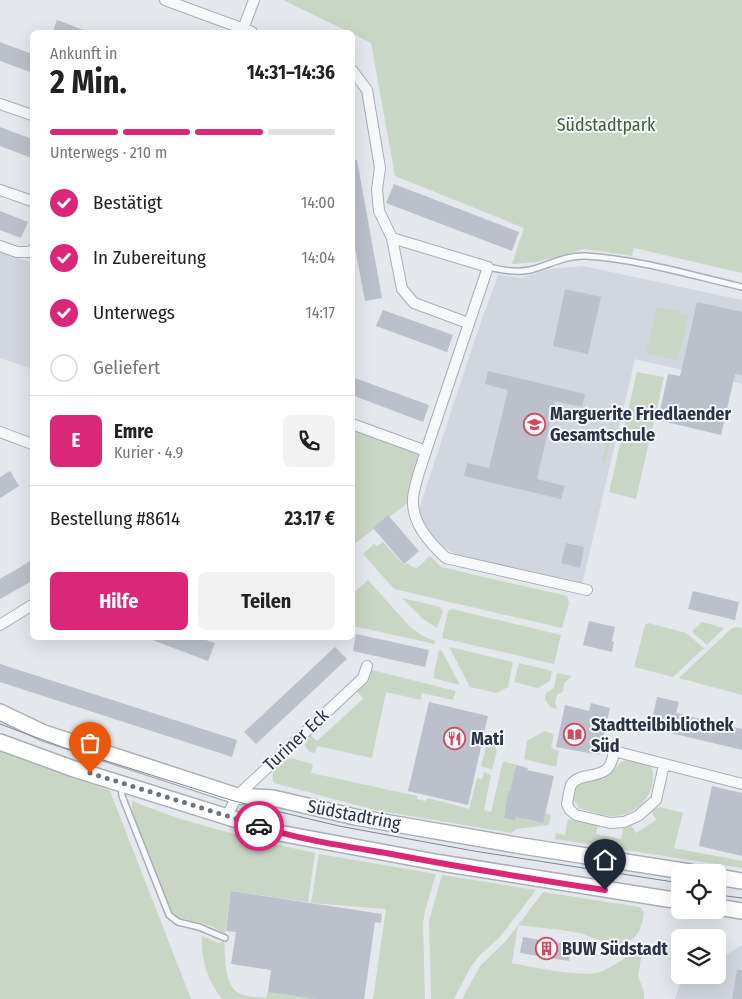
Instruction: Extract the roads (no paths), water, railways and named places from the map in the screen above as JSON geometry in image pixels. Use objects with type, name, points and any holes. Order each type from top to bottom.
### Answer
[{"type":"street","points":[[165,0],[244,30]]},
{"type":"street","points":[[247,30],[254,0]]},
{"type":"street","points":[[355,74],[367,90],[380,168],[377,189],[379,211],[392,238],[402,289],[414,303],[468,323]]},
{"type":"street","points":[[0,104],[30,114]]},
{"type":"street","points":[[0,190],[30,200]]},
{"type":"street","points":[[392,238],[488,267],[426,451],[413,499],[415,519],[432,545],[446,558],[587,590]]},
{"type":"street","points":[[0,246],[16,252],[30,252]]},
{"type":"street","points":[[355,425],[426,451]]},
{"type":"street","points":[[0,442],[5,434],[30,443]]},
{"type":"street","points":[[0,625],[30,607]]},
{"type":"street","name":"Turiner Eck","points":[[227,816],[237,796],[363,678],[367,666]]},
{"type":"street","name":"Südstadtring","points":[[0,712],[44,733],[237,796],[273,798],[355,817],[671,869]]},
{"type":"street","name":"Südstadtring","points":[[0,742],[57,763],[279,833],[441,863],[671,900]]},
{"type":"street","points":[[664,765],[656,800],[638,816],[624,822],[610,823],[576,815],[567,804],[571,785],[578,780],[607,770],[611,764],[614,751],[742,784]]},
{"type":"street","points":[[726,878],[742,881]]},
{"type":"street","points":[[726,908],[742,911]]},
{"type":"lane","points":[[488,267],[508,272],[529,270],[583,256],[636,262],[742,287]]},
{"type":"lane","points":[[121,783],[122,796],[165,909],[169,915],[178,922],[199,927],[225,938]]},
{"type":"tram line","points":[[0,724],[62,747],[234,801],[339,826],[474,851],[671,882]]},
{"type":"tram line","points":[[726,896],[742,898]]},
{"type":"place","name":"Marguerite Friedlaender Gesamtschule","points":[[534,424]]},
{"type":"place","name":"Stadtteilbibliothek Süd","points":[[575,735]]},
{"type":"place","name":"Mati","points":[[455,739]]},
{"type":"place","name":"BUW Südstadt","points":[[546,949]]},
{"type":"park label","name":"Südstadtpark","points":[[606,125]]}]
